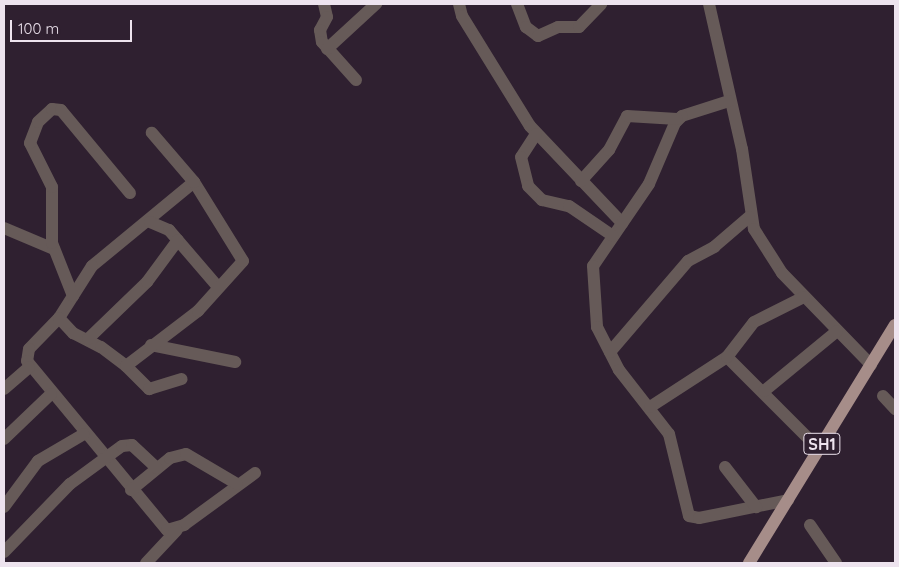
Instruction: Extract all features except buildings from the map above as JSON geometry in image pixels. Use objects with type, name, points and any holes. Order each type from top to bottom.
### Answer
[{"type":"main road","name":"SH1","points":[[749,563],[895,324]]},
{"type":"street","points":[[324,4],[327,17],[319,36],[327,49],[356,80]]},
{"type":"street","points":[[327,49],[376,4]]},
{"type":"street","points":[[517,4],[526,27],[538,36],[558,27],[579,27],[601,4]]},
{"type":"street","points":[[709,4],[729,101],[745,166],[749,217],[768,256],[804,298],[871,365]]},
{"type":"street","points":[[456,6],[536,134],[622,222]]},
{"type":"street","points":[[580,181],[609,150],[627,116],[677,119],[729,101]]},
{"type":"street","points":[[73,296],[54,249],[52,187],[29,138],[48,112],[61,110],[130,193]]},
{"type":"street","points":[[677,119],[649,184],[593,266],[591,278],[599,306],[598,332],[624,378],[650,407],[672,442],[689,516],[756,507],[788,500]]},
{"type":"street","points":[[126,366],[151,345],[198,312],[243,257],[194,182],[152,133]]},
{"type":"street","points":[[536,134],[521,157],[528,186],[542,200],[569,206],[613,236]]},
{"type":"street","points":[[177,530],[162,526],[105,460],[29,367],[26,353],[59,318],[99,259],[150,222],[194,182]]},
{"type":"street","points":[[610,352],[688,261],[723,240],[749,217]]},
{"type":"street","points":[[150,222],[168,230],[218,287]]},
{"type":"street","points":[[4,228],[54,249]]},
{"type":"street","points":[[88,339],[147,282],[178,240]]},
{"type":"street","points":[[650,407],[728,357],[754,322],[804,298]]},
{"type":"street","points":[[59,318],[72,333],[88,339],[126,366],[148,389],[180,379]]},
{"type":"street","points":[[764,391],[837,331]]},
{"type":"street","points":[[151,345],[235,362]]},
{"type":"street","points":[[728,357],[764,391],[819,449]]},
{"type":"street","points":[[4,389],[29,367]]},
{"type":"street","points":[[4,439],[51,394]]},
{"type":"street","points":[[884,396],[895,409]]},
{"type":"street","points":[[4,507],[38,460],[84,434]]},
{"type":"street","points":[[4,552],[70,484],[127,444],[157,468]]},
{"type":"street","points":[[131,490],[157,468],[186,454],[237,484]]},
{"type":"street","points":[[725,467],[756,507]]},
{"type":"street","points":[[152,561],[177,530],[237,484],[255,473]]},
{"type":"street","points":[[810,525],[836,563]]}]
